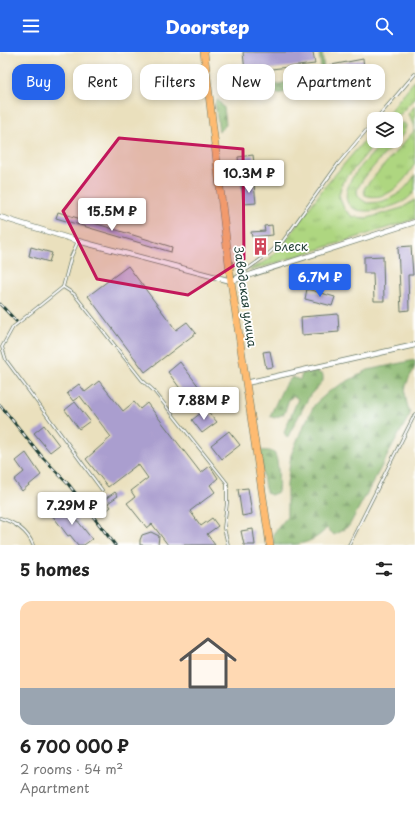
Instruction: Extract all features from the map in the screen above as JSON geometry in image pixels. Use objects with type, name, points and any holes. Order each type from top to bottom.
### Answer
[{"type":"main road","name":"Заводская улица","points":[[204,52],[231,281],[270,545]]},
{"type":"street","points":[[0,217],[78,241],[231,281],[415,222]]},
{"type":"street","points":[[246,383],[415,345]]},
{"type":"lane","points":[[382,112],[415,74]]},
{"type":"lane","points":[[231,281],[267,256],[283,241],[338,164],[367,130]]},
{"type":"lane","points":[[78,241],[71,257],[63,287],[13,327],[2,347],[6,360],[102,490]]},
{"type":"lane","points":[[63,287],[74,294],[142,380],[154,391],[227,483],[227,503],[224,528],[228,545]]},
{"type":"lane","points":[[349,545],[415,414]]},
{"type":"lane","points":[[0,518],[17,526],[30,537],[33,545]]},
{"type":"highlighted area","points":[[119,138],[243,149],[244,259],[188,295],[97,279],[63,211]]},
{"type":"green space","points":[[319,52],[322,52],[323,64],[320,64]]},
{"type":"green space","points":[[415,80],[415,97],[402,112],[389,112]]},
{"type":"green space","points":[[283,83],[283,93],[275,94],[275,85]]},
{"type":"green space","points":[[218,100],[224,108],[226,125],[219,131],[215,102]]},
{"type":"green space","points":[[415,106],[415,163],[401,183],[389,193],[373,197],[365,195],[364,189],[366,186],[399,148],[403,148],[403,144],[414,131],[414,126],[408,114]]},
{"type":"green space","points":[[403,122],[406,125],[403,134]]},
{"type":"green space","points":[[367,137],[367,148],[371,148],[342,183],[339,195],[344,209],[353,217],[368,218],[402,208],[415,200],[415,219],[250,271],[252,268],[268,260],[285,242],[323,189]]},
{"type":"green space","points":[[378,148],[391,148],[363,179],[359,186],[357,193],[360,198],[367,203],[375,203],[395,196],[406,187],[415,175],[415,190],[408,198],[390,207],[379,210],[357,210],[350,206],[346,199],[350,181]]},
{"type":"green space","points":[[415,360],[414,370],[407,383],[405,391],[410,414],[349,526],[334,535],[327,528],[315,538],[304,543],[274,545],[273,534],[287,517],[287,485],[291,455],[315,404],[331,390],[368,370]]},
{"type":"green space","points":[[314,371],[323,375],[323,381],[310,395],[287,438],[284,432],[298,399],[294,396],[289,399],[284,414],[274,418],[270,416],[283,388],[292,377],[300,380],[302,374]]},
{"type":"green space","points":[[259,450],[273,452],[276,456],[278,466],[278,492],[271,495],[267,493],[265,488]]},
{"type":"building","points":[[243,52],[313,52],[315,64],[283,64],[283,68],[275,69],[275,64],[244,64]]},
{"type":"building","points":[[363,59],[364,64],[337,64]]},
{"type":"building","points":[[253,155],[254,163],[239,165],[238,157]]},
{"type":"building","points":[[254,184],[256,203],[244,204],[241,185]]},
{"type":"building","points":[[58,212],[172,247],[171,252],[56,218]]},
{"type":"building","points":[[272,225],[273,235],[252,237],[251,232],[265,231],[264,226]]},
{"type":"building","points":[[411,246],[413,275],[408,275],[409,310],[401,311],[398,247]]},
{"type":"building","points":[[31,247],[52,253],[49,262],[29,256]]},
{"type":"building","points":[[383,256],[384,301],[374,301],[373,273],[364,273],[364,257]]},
{"type":"building","points":[[128,266],[176,330],[187,322],[196,333],[145,372],[88,296]]},
{"type":"building","points":[[307,289],[335,297],[332,306],[305,299]]},
{"type":"building","points":[[338,314],[339,332],[302,335],[301,317]]},
{"type":"building","points":[[270,351],[273,367],[266,368],[263,352]]},
{"type":"building","points":[[180,362],[203,392],[190,402],[168,372]]},
{"type":"building","points":[[99,381],[123,411],[134,402],[140,409],[147,403],[201,473],[210,466],[218,478],[210,485],[215,492],[190,511],[201,526],[212,518],[218,526],[207,534],[215,545],[168,545],[152,524],[147,528],[127,503],[135,497],[131,491],[148,478],[138,464],[108,487],[86,459],[111,437],[80,396],[73,401],[67,393],[79,384],[85,392]]},
{"type":"building","points":[[75,402],[90,421],[79,429],[65,410]]},
{"type":"building","points":[[206,409],[217,422],[202,433],[192,420]]},
{"type":"building","points":[[44,425],[59,445],[50,452],[34,433]]},
{"type":"building","points":[[229,431],[240,445],[222,459],[211,445]]},
{"type":"building","points":[[26,453],[41,475],[22,491],[14,480],[24,472],[16,461]]},
{"type":"building","points":[[248,488],[252,514],[242,516],[238,489]]},
{"type":"building","points":[[115,492],[118,496],[108,503],[111,507],[105,512],[97,501],[103,497],[105,499]]},
{"type":"building","points":[[65,505],[92,539],[84,545],[78,545],[70,535],[68,536],[52,515]]},
{"type":"building","points":[[253,529],[255,545],[244,545],[241,531]]},
{"type":"building","points":[[151,532],[159,536],[158,545],[140,545],[142,535]]},
{"type":"railway","points":[[0,304],[16,321]]},
{"type":"railway","points":[[0,405],[43,458],[69,485],[115,545]]},
{"type":"place","name":"Блеск","points":[[261,247]]}]
